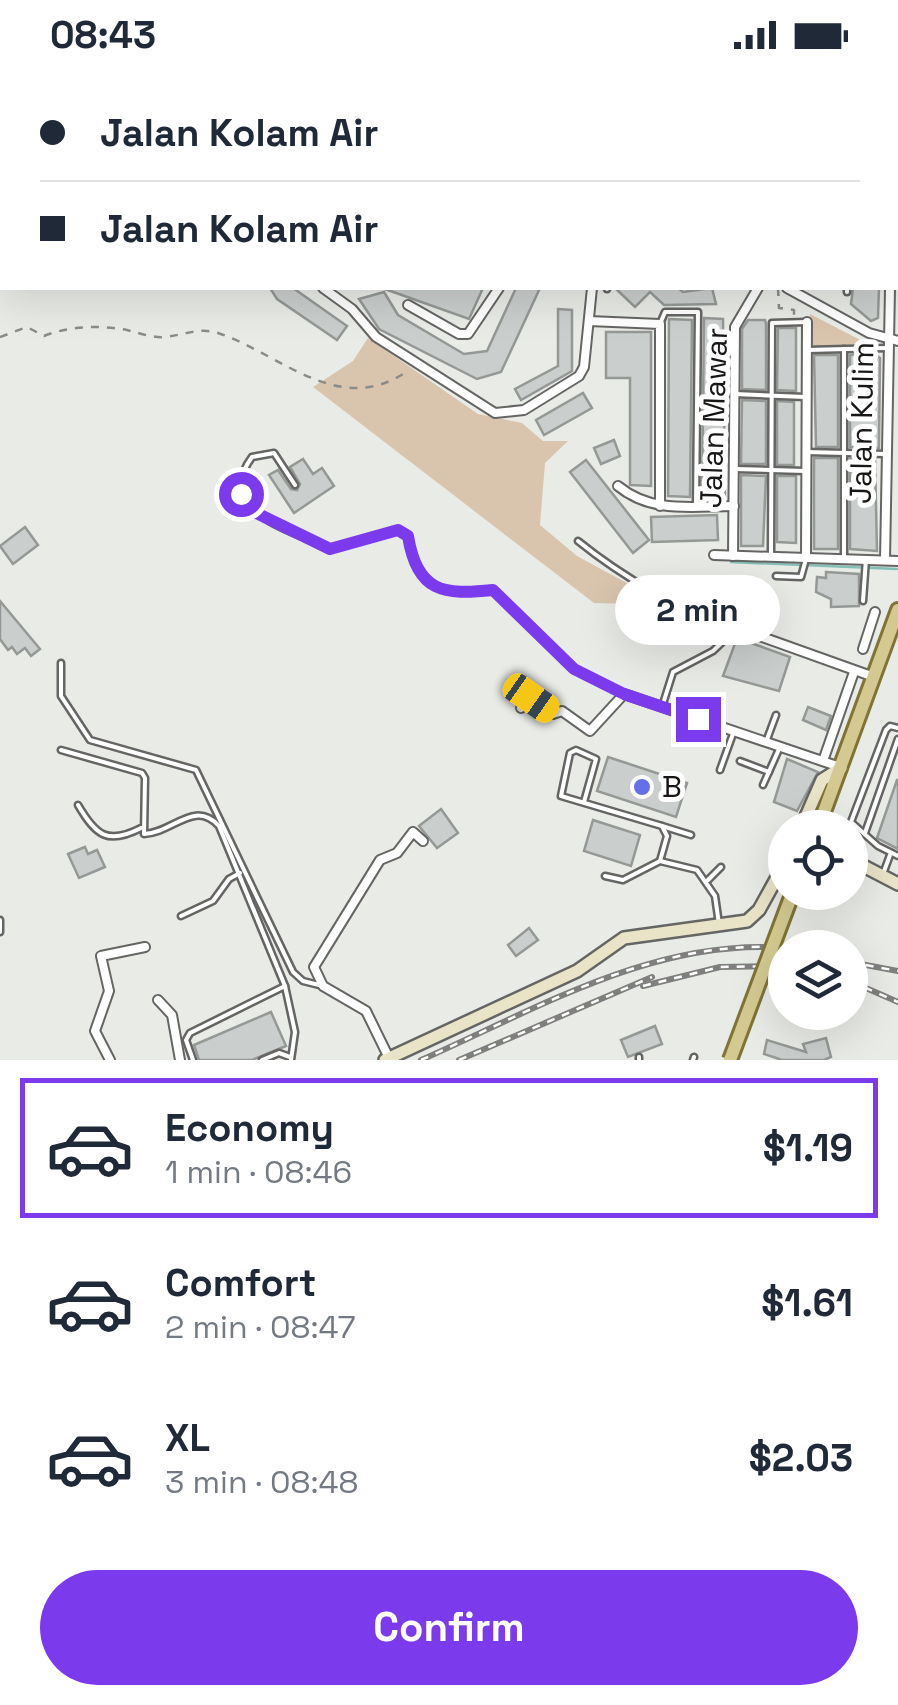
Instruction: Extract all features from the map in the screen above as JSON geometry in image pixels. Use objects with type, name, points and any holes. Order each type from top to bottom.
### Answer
[{"type":"main road","points":[[825,810],[898,610]]},
{"type":"main road","points":[[730,1060],[786,910]]},
{"type":"street","points":[[326,290],[352,309],[376,337],[495,413],[524,410],[579,376],[584,367],[591,291]]},
{"type":"street","points":[[408,305],[458,334],[468,334],[497,290]]},
{"type":"street","name":"Jalan Mawar","points":[[733,556],[735,326],[757,290]]},
{"type":"street","points":[[804,290],[887,344],[898,341]]},
{"type":"street","name":"Jalan Kulim","points":[[885,560],[890,290]]},
{"type":"street","points":[[589,321],[660,324],[660,506]]},
{"type":"street","points":[[806,322],[806,558]]},
{"type":"street","points":[[618,486],[633,498],[660,506],[734,506]]},
{"type":"street","points":[[714,555],[898,560]]},
{"type":"street","points":[[863,649],[875,612]]},
{"type":"street","points":[[737,628],[874,678]]},
{"type":"street","points":[[869,630],[888,637]]},
{"type":"street","points":[[823,761],[854,672]]},
{"type":"street","points":[[521,708],[531,698],[553,714],[562,711],[590,732],[624,694],[842,768]]},
{"type":"street","points":[[809,810],[822,780],[842,768]]},
{"type":"street","points":[[424,841],[413,832],[397,853],[380,860],[314,967],[323,986],[366,1011],[387,1059],[577,971],[624,938],[753,916],[768,892]]},
{"type":"street","points":[[868,867],[898,884]]},
{"type":"street","points":[[110,1060],[96,1031],[110,992],[102,956],[145,947]]},
{"type":"street","points":[[158,1000],[172,1015],[180,1060]]},
{"type":"lane","points":[[660,324],[666,312],[698,312],[696,506]]},
{"type":"lane","points":[[771,556],[772,322],[806,322]]},
{"type":"lane","points":[[806,350],[887,344]]},
{"type":"lane","points":[[844,349],[844,559]]},
{"type":"lane","points":[[735,394],[805,397]]},
{"type":"lane","points":[[805,452],[886,454]]},
{"type":"lane","points":[[295,485],[274,453],[252,457],[242,470],[241,494],[250,510],[330,549],[398,530],[408,536],[411,554],[435,587],[452,594],[493,590],[574,669],[624,694]]},
{"type":"lane","points":[[734,469],[805,471]]},
{"type":"lane","points":[[578,541],[685,610],[713,624],[737,628]]},
{"type":"lane","points":[[776,576],[802,577],[806,558]]},
{"type":"lane","points":[[863,601],[866,559]]},
{"type":"lane","points":[[662,706],[673,672],[713,652],[737,628]]},
{"type":"lane","points":[[61,663],[61,696],[90,740],[196,770],[293,972],[303,980],[323,986]]},
{"type":"lane","points":[[766,742],[776,715]]},
{"type":"lane","points":[[856,810],[886,730],[890,726],[898,728]]},
{"type":"lane","points":[[720,770],[734,731]]},
{"type":"lane","points":[[868,827],[898,739]]},
{"type":"lane","points":[[764,785],[780,747]]},
{"type":"lane","points":[[61,750],[142,773],[142,828]]},
{"type":"lane","points":[[584,802],[596,759],[576,750],[570,753],[558,791],[561,796],[690,835]]},
{"type":"lane","points":[[740,761],[769,772]]},
{"type":"lane","points":[[864,762],[872,765]]},
{"type":"lane","points":[[78,806],[93,831],[102,837],[114,839],[142,828]]},
{"type":"lane","points":[[142,828],[151,834],[197,813],[210,816],[240,873],[285,986],[294,1032],[290,1058],[278,1053],[262,1060]]},
{"type":"lane","points":[[660,861],[667,836],[662,826]]},
{"type":"lane","points":[[868,835],[898,856]]},
{"type":"lane","points":[[882,874],[891,853]]},
{"type":"lane","points":[[605,876],[623,880],[660,861],[698,870],[708,880],[719,924]]},
{"type":"lane","points":[[708,880],[721,867]]},
{"type":"lane","points":[[181,916],[213,900],[229,879],[240,873]]},
{"type":"lane","points":[[0,920],[0,932]]},
{"type":"lane","points":[[194,1060],[186,1040],[190,1033],[285,986]]},
{"type":"path","points":[[778,290],[780,308],[794,310],[794,322]]},
{"type":"path","points":[[0,338],[27,327],[44,336],[74,327],[102,327],[161,337],[201,329],[240,342],[294,374],[343,390],[395,380],[418,364]]},
{"type":"shaded area","points":[[810,314],[872,346],[811,346]]},
{"type":"shaded area","points":[[368,338],[478,414],[522,423],[543,441],[568,441],[545,463],[540,525],[577,556],[667,605],[594,603],[313,387],[353,361]]},
{"type":"building","points":[[271,290],[296,290],[347,326],[337,340],[277,299]]},
{"type":"building","points":[[388,290],[482,290],[469,319]]},
{"type":"building","points":[[515,290],[539,290],[501,372],[477,379],[379,329],[359,299],[384,292],[398,315],[464,354],[487,351]]},
{"type":"building","points":[[617,290],[712,290],[716,304],[664,305],[650,292],[635,307]]},
{"type":"building","points":[[853,290],[879,290],[878,318],[871,321],[851,304]]},
{"type":"building","points":[[558,309],[572,310],[572,371],[521,400],[515,389],[558,366]]},
{"type":"building","points":[[704,318],[723,319],[725,496],[702,496]]},
{"type":"building","points":[[669,319],[692,320],[690,497],[668,496]]},
{"type":"building","points":[[748,320],[765,320],[766,390],[742,389],[742,329]]},
{"type":"building","points":[[778,328],[796,328],[796,391],[777,390]]},
{"type":"building","points":[[606,332],[651,332],[651,486],[630,485],[630,378],[606,378]]},
{"type":"building","points":[[875,354],[880,358],[879,448],[850,447],[850,355]]},
{"type":"building","points":[[814,355],[838,355],[838,447],[816,447]]},
{"type":"building","points":[[583,393],[592,408],[544,435],[536,420]]},
{"type":"building","points":[[742,400],[766,401],[766,464],[741,464]]},
{"type":"building","points":[[777,401],[794,402],[794,465],[777,465]]},
{"type":"building","points":[[614,440],[620,456],[601,464],[594,448]]},
{"type":"building","points":[[814,458],[838,458],[838,549],[814,549]]},
{"type":"building","points":[[303,459],[313,474],[322,468],[334,486],[294,513],[269,475],[278,470],[291,489],[297,490],[300,484],[290,467]]},
{"type":"building","points":[[850,459],[875,459],[877,551],[850,549]]},
{"type":"building","points":[[586,460],[649,540],[633,553],[570,472]]},
{"type":"building","points":[[741,475],[766,476],[763,546],[741,546]]},
{"type":"building","points":[[777,476],[796,476],[796,543],[777,542]]},
{"type":"building","points":[[717,515],[718,540],[652,542],[651,517]]},
{"type":"building","points":[[25,527],[38,545],[13,564],[0,546]]},
{"type":"building","points":[[826,572],[859,574],[859,606],[831,607],[831,599],[816,592],[817,577],[826,578]]},
{"type":"building","points":[[0,601],[40,649],[31,656],[25,648],[17,654],[12,647],[8,650],[0,639]]},
{"type":"building","points":[[737,638],[790,657],[779,691],[723,676]]},
{"type":"building","points":[[808,707],[831,716],[826,730],[803,720]]},
{"type":"building","name":"B","points":[[608,757],[687,783],[676,817],[597,791]]},
{"type":"building","points":[[787,759],[818,772],[798,810],[774,802]]},
{"type":"building","points":[[898,780],[898,849],[877,838]]},
{"type":"building","points":[[441,809],[458,833],[437,848],[419,826]]},
{"type":"building","points":[[593,820],[640,835],[631,866],[584,851]]},
{"type":"building","points":[[85,847],[88,854],[97,850],[105,867],[79,878],[68,854]]},
{"type":"building","points":[[529,928],[538,940],[516,956],[508,945]]},
{"type":"building","points":[[271,1012],[286,1046],[252,1060],[199,1060],[194,1045]]},
{"type":"building","points":[[655,1026],[662,1044],[628,1057],[621,1040]]},
{"type":"building","points":[[826,1038],[831,1057],[824,1060],[782,1060],[764,1054],[767,1040],[806,1052],[803,1044]]},
{"type":"waterway","points":[[731,562],[897,569]]},
{"type":"railway","points":[[421,1060],[553,999],[644,965],[691,954],[768,948]]},
{"type":"railway","points":[[868,965],[898,971]]},
{"type":"railway","points":[[643,986],[720,967],[768,966]]},
{"type":"railway","points":[[459,1060],[652,977]]},
{"type":"railway","points":[[868,989],[898,1002]]},
{"type":"place","name":"B","points":[[642,787]]},
{"type":"route","points":[[241,494],[250,510],[330,549],[398,530],[408,536],[411,554],[435,587],[452,594],[493,590],[574,669],[624,694],[698,719]]}]
